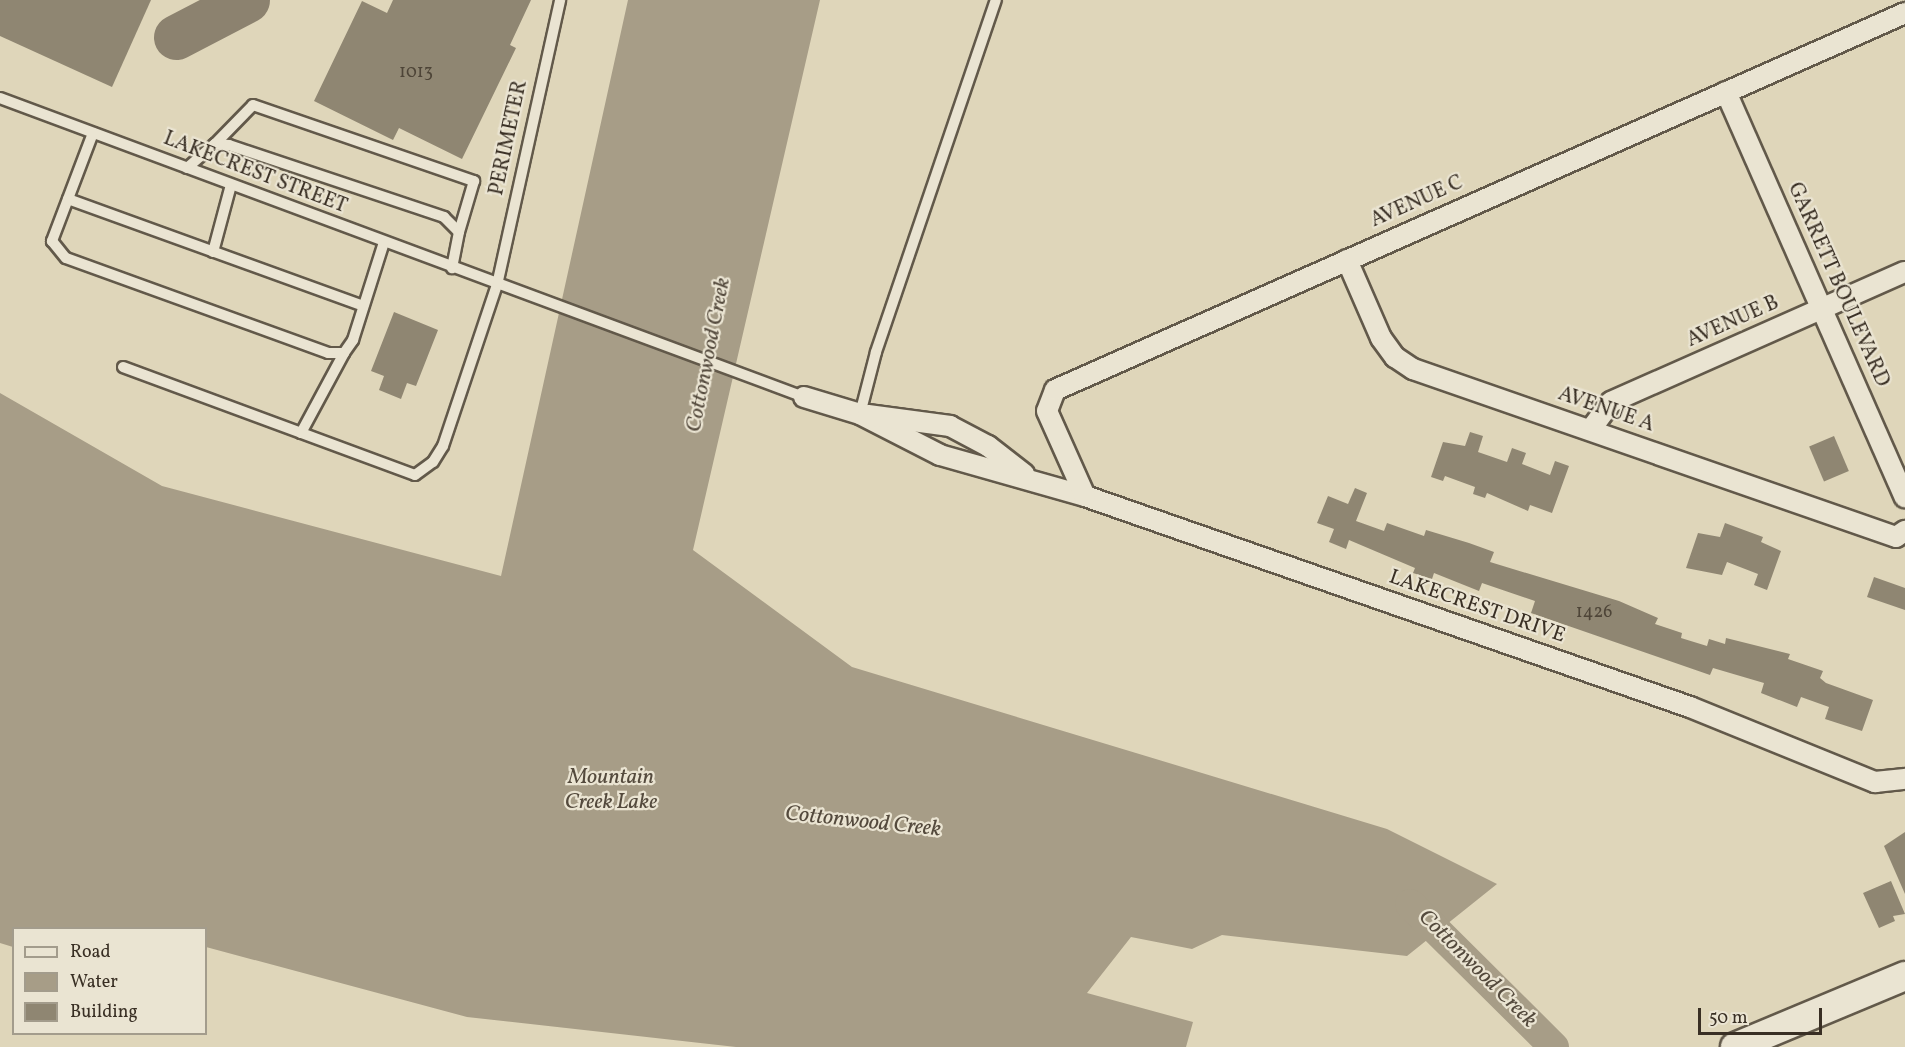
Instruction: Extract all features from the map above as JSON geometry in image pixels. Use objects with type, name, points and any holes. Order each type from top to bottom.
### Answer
[{"type":"street","name":"AVENUE C","points":[[1085,496],[1047,411],[1055,390],[1905,13]]},
{"type":"street","name":"GARRETT BOULEVARD","points":[[1726,92],[1905,497]]},
{"type":"street","name":"AVENUE A","points":[[1347,260],[1381,338],[1395,357],[1413,369],[1592,429],[1896,537],[1905,531]]},
{"type":"street","name":"AVENUE B","points":[[1592,429],[1611,402],[1905,272]]},
{"type":"street","name":"LAKECREST DRIVE","points":[[804,397],[860,414],[950,426],[988,446],[1031,480]]},
{"type":"street","name":"LAKECREST DRIVE","points":[[860,414],[940,454],[1085,496],[1690,707],[1875,782],[1905,779]]},
{"type":"street","points":[[1735,1047],[1905,976]]},
{"type":"lane","name":"PERIMETER","points":[[301,433],[415,475],[433,462],[443,446],[497,285],[560,0]]},
{"type":"lane","points":[[860,414],[876,352],[996,0]]},
{"type":"lane","name":"LAKECREST STREET","points":[[0,98],[497,285]]},
{"type":"lane","points":[[187,168],[215,144],[253,105],[474,181],[459,232],[452,268]]},
{"type":"lane","points":[[93,133],[52,241],[66,258],[328,353],[344,352]]},
{"type":"lane","points":[[215,144],[444,217],[459,232]]},
{"type":"lane","points":[[213,252],[231,185]]},
{"type":"lane","points":[[68,199],[363,306]]},
{"type":"lane","points":[[123,367],[301,433],[344,352],[363,306],[384,242]]},
{"type":"lane","name":"LAKECREST DRIVE","points":[[497,285],[804,397]]},
{"type":"water","name":"Mountain Creek Lake","points":[[628,0],[820,0],[693,550],[852,667],[1387,829],[1497,884],[1407,956],[1222,935],[1192,949],[1131,937],[1087,993],[1193,1022],[1186,1047],[736,1047],[467,1017],[207,947],[207,927],[12,927],[12,947],[0,943],[0,393],[162,486],[501,576]]},
{"type":"building","points":[[0,0],[151,0],[112,87],[0,36]]},
{"type":"building","points":[[393,0],[531,0],[510,45],[516,48],[462,159],[399,128],[393,140],[314,101],[362,1],[387,13]]},
{"type":"building","points":[[394,312],[438,330],[416,386],[407,383],[401,399],[379,390],[384,376],[371,371]]},
{"type":"building","points":[[1470,432],[1483,436],[1478,452],[1507,462],[1512,448],[1526,453],[1522,464],[1550,475],[1555,461],[1569,466],[1552,513],[1530,505],[1528,511],[1487,493],[1485,498],[1473,494],[1475,487],[1445,476],[1443,481],[1431,477],[1443,442],[1465,446]]},
{"type":"building","points":[[1834,436],[1849,471],[1824,482],[1809,447]]},
{"type":"building","points":[[1355,488],[1367,493],[1356,521],[1384,531],[1387,523],[1424,536],[1426,530],[1469,543],[1494,552],[1490,562],[1619,601],[1658,618],[1655,624],[1682,633],[1681,638],[1707,646],[1709,639],[1725,644],[1726,638],[1790,654],[1788,659],[1823,671],[1820,678],[1826,683],[1873,700],[1862,731],[1825,719],[1829,707],[1801,697],[1797,707],[1761,693],[1764,683],[1713,668],[1710,675],[1531,613],[1535,601],[1482,583],[1479,591],[1434,573],[1432,579],[1413,573],[1415,568],[1349,540],[1346,549],[1329,542],[1334,529],[1317,523],[1328,496],[1348,504]]},
{"type":"building","points":[[1725,523],[1763,537],[1761,542],[1781,551],[1767,590],[1754,585],[1758,574],[1727,562],[1722,575],[1686,568],[1698,533],[1720,537]]},
{"type":"building","points":[[1874,577],[1905,588],[1905,610],[1867,597]]},
{"type":"building","points":[[1905,832],[1905,894],[1884,846]]},
{"type":"building","points":[[1891,881],[1905,914],[1893,916],[1895,921],[1879,928],[1863,893]]},
{"type":"waterway","name":"Cottonwood Creek","points":[[1410,904],[1554,1047]]},
{"type":"taxiway","points":[[176,37],[247,0]]}]
